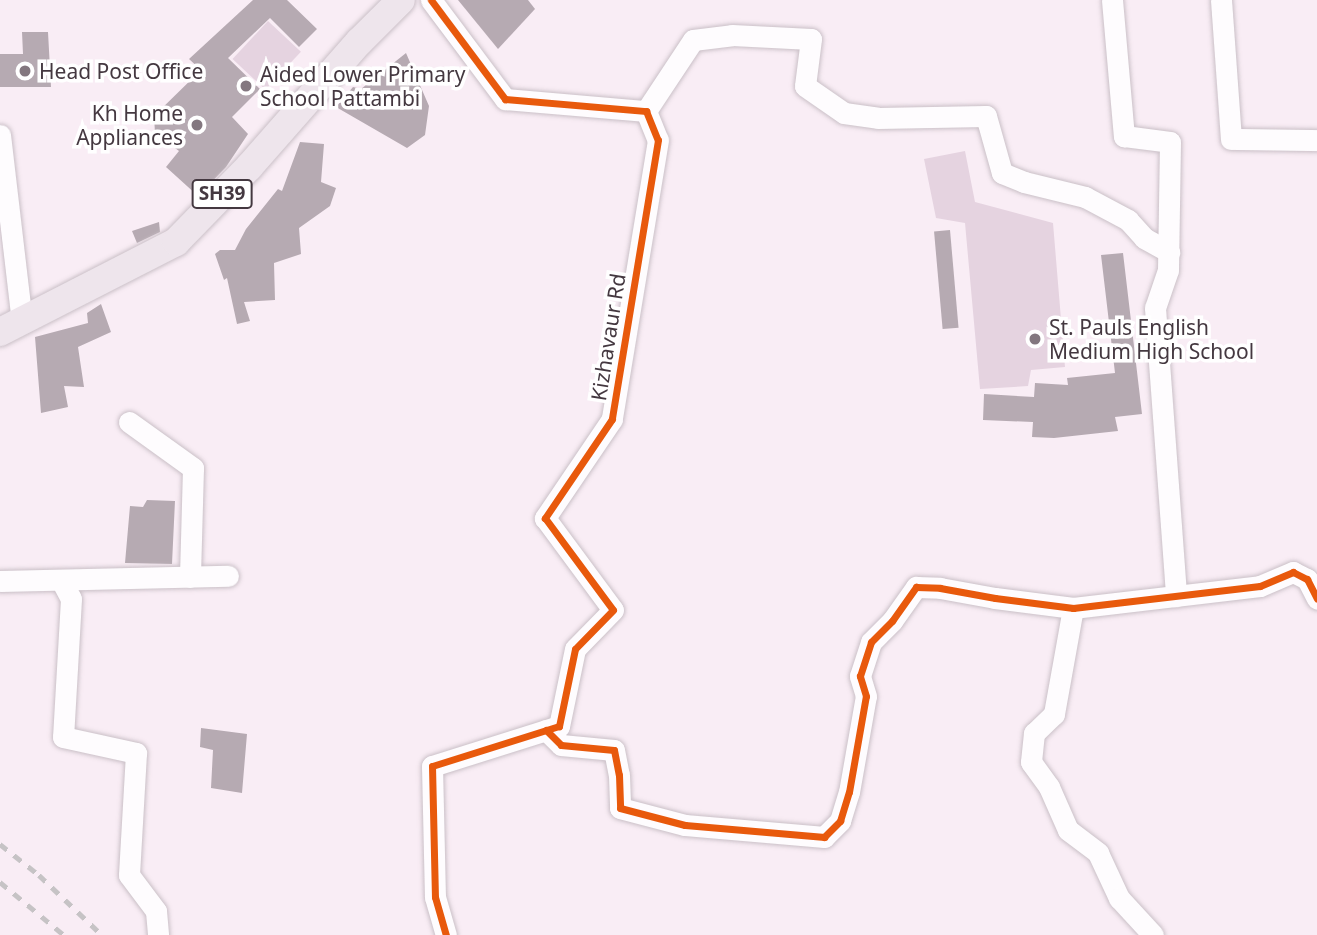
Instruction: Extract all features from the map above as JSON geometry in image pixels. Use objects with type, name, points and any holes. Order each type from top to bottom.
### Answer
[{"type":"main road","name":"SH39","points":[[11,327],[176,242],[249,167],[359,42],[401,0]]},
{"type":"street","points":[[431,0],[505,99],[646,111],[693,40],[732,35],[811,39],[805,86],[844,113],[878,118],[986,116],[1002,173],[1024,183],[1084,197],[1128,220],[1144,238],[1169,252]]},
{"type":"street","points":[[1112,0],[1124,136],[1170,142],[1168,270],[1154,308],[1177,596]]},
{"type":"street","points":[[1221,0],[1231,139],[1317,140]]},
{"type":"street","name":"Kizhavaur Rd","points":[[545,730],[559,726],[575,649],[612,610],[545,518],[612,419],[658,140],[646,111]]},
{"type":"street","points":[[0,135],[11,327]]},
{"type":"street","points":[[129,422],[193,468],[190,577]]},
{"type":"street","points":[[446,935],[435,897],[432,766],[545,730],[561,745],[614,750],[621,808],[685,825],[824,837],[840,821],[849,792],[866,696],[860,676],[871,642],[891,621],[916,587],[940,587],[995,598],[1073,608],[1260,586],[1293,572],[1307,579],[1317,599]]},
{"type":"street","points":[[0,581],[228,576]]},
{"type":"street","points":[[61,580],[71,599],[62,737],[136,753],[129,876],[156,911],[158,935]]},
{"type":"street","points":[[1073,608],[1054,714],[1034,733],[1031,762],[1049,787],[1068,830],[1098,852],[1119,898],[1153,935]]},
{"type":"shaded area","points":[[268,21],[301,52],[265,90],[233,59]]},
{"type":"shaded area","points":[[965,151],[975,202],[1053,223],[1065,367],[1031,370],[1028,386],[980,389],[965,223],[936,218],[924,159]]},
{"type":"building","points":[[253,0],[287,0],[317,29],[299,47],[270,18],[228,58],[260,89],[232,117],[248,134],[226,167],[198,196],[166,167],[179,151],[155,133],[154,116],[201,70],[189,59]]},
{"type":"building","points":[[458,0],[528,0],[535,9],[498,49]]},
{"type":"building","name":"Head Post Office","points":[[22,32],[48,32],[51,87],[0,87],[0,54],[23,54]]},
{"type":"building","points":[[406,53],[429,106],[425,135],[407,148],[336,107],[353,87],[361,89]]},
{"type":"building","points":[[300,142],[324,144],[321,182],[336,188],[330,206],[299,228],[301,254],[274,263],[275,300],[244,302],[250,321],[237,324],[227,278],[224,280],[215,254],[220,250],[235,250],[246,229],[278,189],[282,191]]},
{"type":"building","points":[[159,222],[160,232],[137,243],[132,231]]},
{"type":"building","points":[[950,230],[959,328],[943,329],[934,231]]},
{"type":"building","points":[[1123,253],[1142,414],[1115,417],[1118,431],[1054,438],[1032,437],[1033,422],[983,420],[984,394],[1034,397],[1035,383],[1068,385],[1067,378],[1115,373],[1101,255]]},
{"type":"building","points":[[101,304],[111,332],[78,347],[84,387],[64,386],[68,407],[41,413],[35,337],[88,323],[87,313]]},
{"type":"building","points":[[147,500],[175,501],[172,564],[125,563],[130,506],[143,507]]},
{"type":"building","points":[[201,728],[247,734],[242,793],[211,788],[213,750],[200,747]]},
{"type":"railway","points":[[0,844],[39,875],[102,935]]},
{"type":"railway","points":[[0,882],[64,935]]},
{"type":"cycle path","points":[[431,0],[505,99],[646,111],[658,140],[612,419],[545,518],[613,610],[575,649],[559,726],[432,766],[435,897],[446,935]]},
{"type":"cycle path","points":[[546,730],[561,745],[614,750],[619,775],[620,808],[685,825],[824,837],[840,821],[849,792],[866,696],[860,676],[871,642],[892,621],[916,587],[940,588],[1073,608],[1260,586],[1293,572],[1307,579],[1317,599]]},
{"type":"place","name":"Head Post Office","points":[[25,71]]},
{"type":"place","name":"Aided Lower Primary School Pattambi","points":[[246,86]]},
{"type":"place","name":"Kh Home Appliances","points":[[197,125]]},
{"type":"place","name":"St. Pauls English Medium High School","points":[[1035,339]]}]
